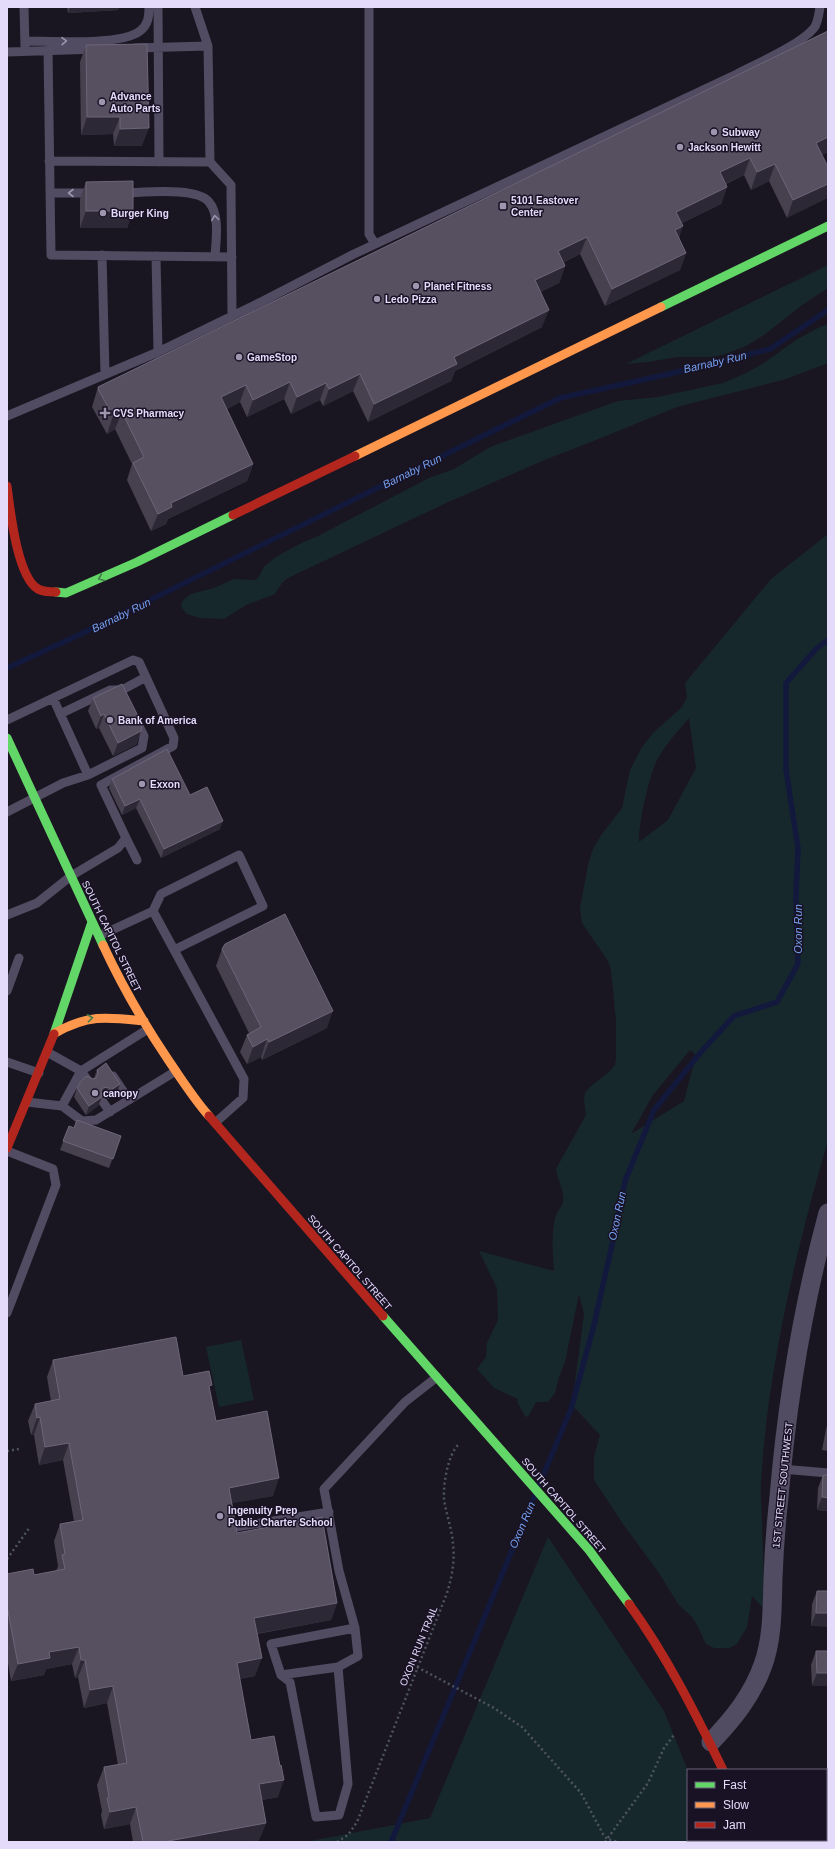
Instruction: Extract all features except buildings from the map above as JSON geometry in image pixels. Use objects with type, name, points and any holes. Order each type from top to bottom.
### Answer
[{"type":"main road","points":[[7,486],[14,532],[21,561],[31,583],[38,589],[48,592],[66,592],[137,562],[828,226]]},
{"type":"main road","name":"SOUTH CAPITOL STREET","points":[[7,738],[120,981],[146,1025],[195,1100],[568,1525],[607,1573],[642,1622],[672,1671],[711,1742],[723,1769]]},
{"type":"main road","points":[[7,1150],[73,985],[92,922]]},
{"type":"main road","points":[[54,1034],[69,1025],[84,1019],[107,1018],[146,1025]]},
{"type":"street","name":"1ST STREET SOUTHWEST","points":[[711,1742],[736,1714],[746,1700],[757,1680],[768,1648],[772,1622],[776,1540],[782,1469],[802,1330],[828,1213]]},
{"type":"lane","points":[[24,7],[25,51]]},
{"type":"lane","points":[[25,41],[118,40],[140,32],[148,23],[150,7]]},
{"type":"lane","points":[[158,7],[159,162]]},
{"type":"lane","points":[[195,7],[208,46],[210,162],[231,184],[232,315]]},
{"type":"lane","points":[[368,7],[369,234],[374,244]]},
{"type":"lane","points":[[7,416],[158,352],[263,301],[374,244],[737,74],[796,42],[809,32],[815,27],[820,7]]},
{"type":"lane","points":[[7,52],[208,46]]},
{"type":"lane","points":[[48,50],[51,255],[232,257]]},
{"type":"lane","points":[[49,161],[210,162]]},
{"type":"lane","points":[[115,193],[189,192],[202,195],[210,202],[214,212],[216,228],[215,256]]},
{"type":"lane","points":[[50,193],[99,193]]},
{"type":"lane","points":[[102,255],[105,374]]},
{"type":"lane","points":[[156,256],[158,352]]},
{"type":"lane","points":[[7,720],[133,660],[139,662],[174,738],[173,746],[100,785],[137,860]]},
{"type":"lane","points":[[60,714],[110,690],[122,690],[146,677]]},
{"type":"lane","points":[[122,690],[127,700]]},
{"type":"lane","points":[[53,698],[88,775]]},
{"type":"lane","points":[[7,812],[63,783],[88,775],[142,748],[144,736],[134,715]]},
{"type":"lane","points":[[7,915],[37,904],[71,876],[118,848],[126,838]]},
{"type":"lane","points":[[99,936],[152,911],[160,894],[239,855],[263,906],[174,950]]},
{"type":"lane","points":[[152,911],[244,1079],[243,1098],[215,1124]]},
{"type":"lane","points":[[7,991],[19,958]]},
{"type":"lane","points":[[62,1106],[81,1070],[105,1064],[146,1025]]},
{"type":"lane","points":[[47,1052],[81,1070],[89,1082]]},
{"type":"lane","points":[[7,1062],[39,1073]]},
{"type":"lane","points":[[105,1064],[129,1100]]},
{"type":"lane","points":[[27,1102],[62,1106],[82,1121],[96,1120],[176,1071]]},
{"type":"lane","points":[[104,1102],[110,1112]]},
{"type":"lane","points":[[7,1150],[53,1169],[56,1185],[7,1313]]},
{"type":"lane","points":[[281,1675],[338,1667],[358,1656],[355,1628],[339,1571],[324,1489],[405,1402],[437,1377]]},
{"type":"lane","points":[[782,1469],[828,1473]]},
{"type":"lane","points":[[236,1527],[328,1512]]},
{"type":"lane","points":[[338,1667],[348,1784],[339,1815],[316,1817],[290,1682],[281,1675],[271,1644],[355,1628]]},
{"type":"path","name":"OXON RUN TRAIL","points":[[337,1842],[348,1835],[357,1822],[451,1580],[454,1545],[444,1499],[444,1489],[450,1456],[459,1444]]},
{"type":"path","points":[[7,1451],[19,1449]]},
{"type":"path","points":[[7,1559],[30,1528]]},
{"type":"path","points":[[417,1668],[494,1708],[522,1727],[573,1783],[588,1805],[606,1841]]},
{"type":"path","points":[[606,1841],[648,1783],[664,1748],[674,1735]]},
{"type":"path","points":[[606,1841],[618,1842]]},
{"type":"shaded area","points":[[828,265],[828,288],[802,305],[764,335],[746,346],[713,357],[677,357],[626,364]]},
{"type":"shaded area","points":[[828,324],[828,363],[786,379],[677,407],[542,461],[444,504],[288,578],[282,583],[275,594],[246,605],[224,619],[200,618],[187,614],[182,608],[181,605],[183,600],[191,594],[214,588],[234,579],[255,580],[259,577],[266,565],[283,553],[429,478],[454,469],[490,447],[618,401],[658,397],[723,383],[764,363],[796,340]]},
{"type":"shaded area","points":[[828,534],[828,1140],[805,1224],[785,1309],[770,1395],[761,1487],[764,1609],[752,1596],[747,1627],[737,1644],[730,1648],[714,1648],[706,1644],[692,1617],[678,1604],[659,1573],[623,1524],[594,1480],[594,1457],[600,1435],[572,1405],[584,1314],[579,1294],[565,1362],[555,1393],[548,1402],[536,1402],[528,1417],[525,1416],[517,1402],[518,1399],[494,1388],[477,1369],[486,1357],[487,1343],[498,1320],[497,1288],[479,1251],[554,1271],[553,1232],[556,1217],[563,1202],[562,1190],[556,1169],[586,1115],[584,1100],[585,1093],[590,1087],[610,1071],[615,1065],[616,1057],[616,1021],[611,970],[608,961],[582,923],[580,908],[588,865],[593,849],[602,834],[622,808],[630,770],[642,747],[653,733],[681,708],[687,698],[685,683],[771,579]],"holes":[[[689,718],[696,768],[668,820],[639,842],[642,813],[657,760],[672,738]],[[690,1050],[696,1055],[684,1101],[631,1134],[653,1095]]]},
{"type":"shaded area","points":[[241,1340],[254,1400],[219,1407],[206,1347]]},
{"type":"shaded area","points":[[548,1537],[664,1711],[687,1769],[687,1841],[716,1842],[305,1842],[430,1818]]},
{"type":"waterway","name":"Barnaby Run","points":[[7,668],[81,634],[560,398],[669,374],[770,349],[828,310]]},
{"type":"waterway","name":"Oxon Run","points":[[539,1485],[571,1409],[593,1329],[625,1181],[654,1110],[701,1052],[734,1016],[777,1002],[798,964],[796,895],[798,848],[786,770],[786,683],[817,648],[828,640]]},
{"type":"waterway","name":"Oxon Run","points":[[391,1842],[535,1495]]},
{"type":"traffic: fast","points":[[661,307],[828,226]]},
{"type":"traffic: fast","points":[[56,592],[66,593],[137,562],[233,515]]},
{"type":"traffic: fast","points":[[7,738],[103,945]]},
{"type":"traffic: fast","points":[[54,1034],[92,922]]},
{"type":"traffic: fast","points":[[383,1316],[589,1550],[629,1604]]},
{"type":"traffic: slow","points":[[355,456],[661,307]]},
{"type":"traffic: slow","points":[[103,945],[126,990],[151,1033],[188,1089],[209,1116]]},
{"type":"traffic: slow","points":[[55,1033],[78,1023],[98,1018],[144,1021]]},
{"type":"traffic: jam","points":[[233,515],[355,456]]},
{"type":"traffic: jam","points":[[7,486],[16,542],[25,571],[31,582],[38,589],[56,592]]},
{"type":"traffic: jam","points":[[7,1148],[54,1034]]},
{"type":"traffic: jam","points":[[209,1116],[383,1316]]},
{"type":"traffic: jam","points":[[629,1604],[643,1623],[668,1664],[723,1769]]},
{"type":"place","name":"Advance Auto Parts","points":[[102,102]]},
{"type":"place","name":"Subway","points":[[714,132]]},
{"type":"place","name":"Jackson Hewitt","points":[[680,147]]},
{"type":"place","name":"5101 Eastover Center","points":[[503,206]]},
{"type":"place","name":"Burger King","points":[[103,213]]},
{"type":"place","name":"Planet Fitness","points":[[416,286]]},
{"type":"place","name":"Ledo Pizza","points":[[377,299]]},
{"type":"place","name":"GameStop","points":[[239,357]]},
{"type":"place","name":"CVS Pharmacy","points":[[105,413]]},
{"type":"place","name":"Bank of America","points":[[110,720]]},
{"type":"place","name":"Exxon","points":[[142,784]]},
{"type":"place","name":"canopy","points":[[95,1093]]},
{"type":"place","name":"Ingenuity Prep Public Charter School","points":[[220,1516]]}]
